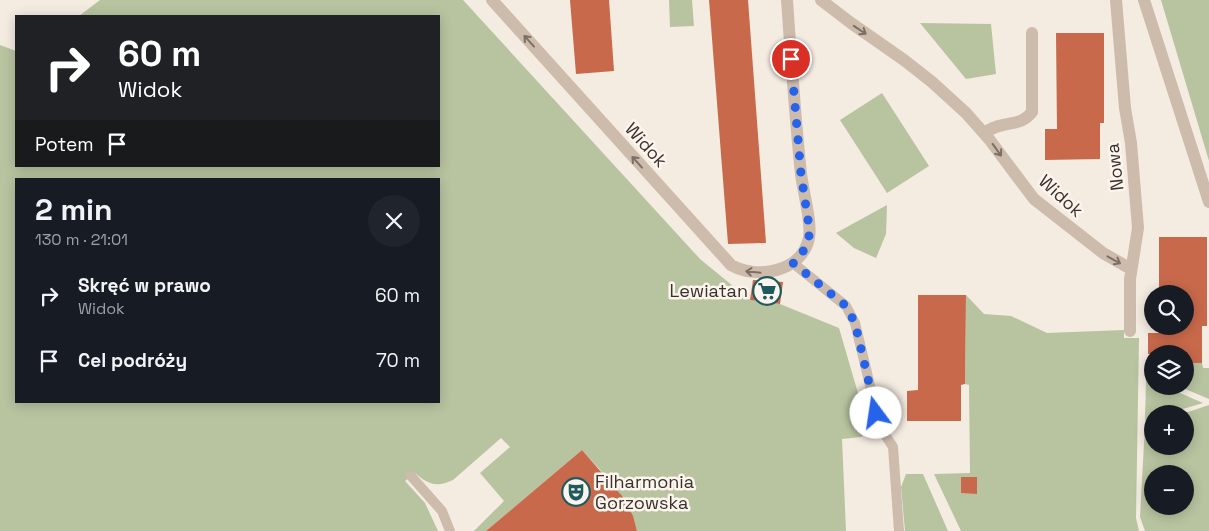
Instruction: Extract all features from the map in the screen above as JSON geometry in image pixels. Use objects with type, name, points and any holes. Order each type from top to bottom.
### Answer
[{"type":"street","name":"Widok","points":[[492,0],[731,265],[744,271],[760,273],[777,270],[793,263]]},
{"type":"street","points":[[787,0],[801,174],[810,233],[804,250],[793,263]]},
{"type":"street","name":"Widok","points":[[821,0],[932,82],[966,113],[984,133],[1034,199],[1103,253],[1132,270]]},
{"type":"street","name":"Nowa","points":[[1116,0],[1138,228],[1132,270],[1130,331]]},
{"type":"street","points":[[1144,0],[1209,202]]},
{"type":"street","points":[[984,133],[999,126],[1022,121],[1032,112],[1032,33]]},
{"type":"lane","points":[[793,263],[846,306],[851,314],[880,427],[892,447],[899,531]]},
{"type":"lane","points":[[411,476],[442,511],[450,531]]},
{"type":"green space","points":[[100,0],[463,0],[700,259],[750,300],[780,304],[839,328],[869,431],[861,437],[842,439],[846,531],[637,531],[622,497],[582,450],[486,531],[474,531],[504,501],[480,473],[510,447],[501,438],[453,480],[442,484],[432,484],[415,473],[405,481],[425,503],[438,531],[0,531],[0,45],[15,51],[15,167],[440,167],[440,15],[80,15]]},
{"type":"green space","points":[[669,0],[692,0],[694,26],[670,27]]},
{"type":"green space","points":[[1161,0],[1209,0],[1209,161]]},
{"type":"green space","points":[[920,23],[991,24],[996,74],[966,79]]},
{"type":"green space","points":[[882,93],[929,166],[887,193],[840,120]]},
{"type":"green space","points":[[887,205],[886,234],[876,258],[854,248],[836,233]]},
{"type":"green space","points":[[966,295],[984,314],[1011,316],[1047,333],[1124,330],[1124,338],[1139,338],[1136,518],[1139,531],[961,531],[934,474],[970,473],[969,385],[965,384]]},
{"type":"green space","points":[[1194,363],[1202,363],[1203,368],[1209,368],[1209,399],[1194,393]]},
{"type":"green space","points":[[1146,395],[1185,395],[1203,403],[1194,406],[1145,405]]},
{"type":"green space","points":[[1209,405],[1209,531],[1145,531],[1140,517],[1144,443],[1144,455],[1194,455],[1194,410]]},
{"type":"green space","points":[[906,474],[923,474],[948,531],[905,531],[901,487]]},
{"type":"building","points":[[570,0],[609,0],[614,71],[576,74]]},
{"type":"building","points":[[709,0],[748,0],[766,243],[728,244]]},
{"type":"building","points":[[1056,33],[1104,33],[1104,123],[1100,123],[1100,159],[1045,160],[1045,129],[1057,129]]},
{"type":"building","points":[[1159,237],[1207,237],[1207,326],[1202,326],[1202,363],[1194,363],[1194,345],[1148,345],[1148,335],[1194,335],[1194,285],[1159,285]]},
{"type":"building","name":"Lewiatan","points":[[753,280],[783,282],[780,304],[750,300]]},
{"type":"building","points":[[918,295],[966,295],[965,384],[961,385],[961,421],[907,421],[907,391],[918,390]]},
{"type":"building","name":"Filharmonia Gorzowska","points":[[582,450],[622,496],[633,516],[637,531],[486,531]]},
{"type":"building","points":[[961,477],[977,477],[977,494],[961,493]]},
{"type":"place","name":"Lewiatan","points":[[767,291]]},
{"type":"place","name":"Filharmonia Gorzowska","points":[[576,492]]},
{"type":"route","points":[[791,59],[801,174],[810,233],[804,250],[793,263],[834,295],[846,306],[851,314],[855,323],[876,413]]}]
